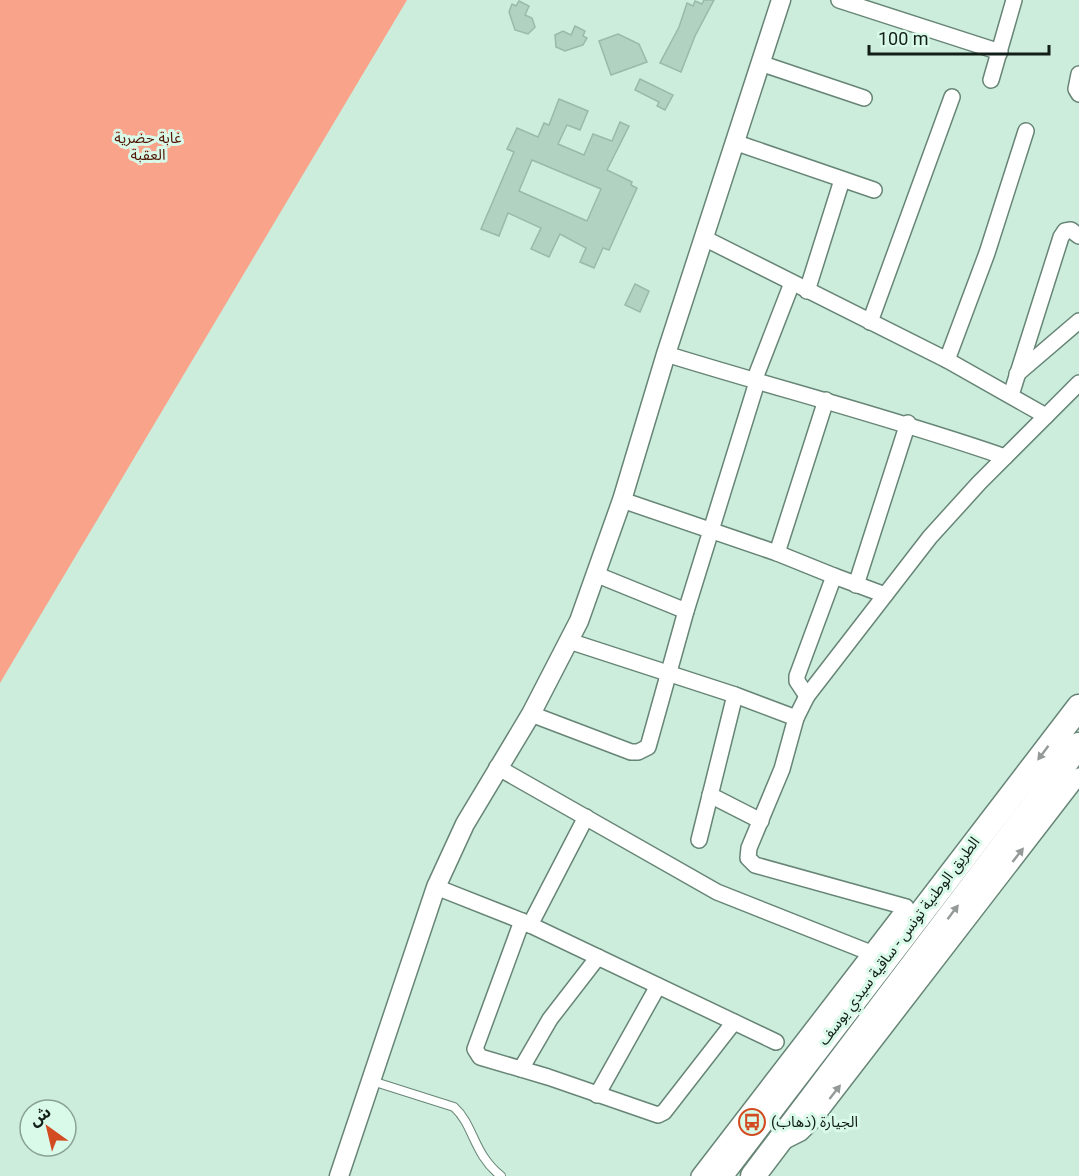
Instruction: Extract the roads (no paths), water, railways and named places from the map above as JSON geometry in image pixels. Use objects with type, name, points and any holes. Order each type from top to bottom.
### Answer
[{"type":"highway","name":"الطريق الوطنية تونس - ساقية سيدي يوسف","points":[[720,1176],[1079,707]]},
{"type":"highway","name":"الطريق الوطنية تونس - ساقية سيدي يوسف","points":[[753,1176],[1079,745]]},
{"type":"street","points":[[339,1176],[436,886],[465,824],[497,767],[531,714],[569,642],[595,574],[622,500],[666,354],[781,0]]},
{"type":"street","points":[[839,0],[1000,52]]},
{"type":"street","points":[[991,80],[1014,0]]},
{"type":"street","points":[[760,63],[864,98]]},
{"type":"street","points":[[1079,74],[1076,89],[1079,94]]},
{"type":"street","points":[[870,322],[952,97]]},
{"type":"street","points":[[947,360],[987,253],[1026,131]]},
{"type":"street","points":[[734,142],[874,190]]},
{"type":"street","points":[[807,291],[842,180]]},
{"type":"street","points":[[1011,395],[1061,237],[1065,231],[1071,230],[1079,236]]},
{"type":"street","points":[[704,238],[947,360],[1046,416]]},
{"type":"street","points":[[531,714],[638,752],[648,747],[686,611],[756,382],[792,283]]},
{"type":"street","points":[[1017,374],[1079,321]]},
{"type":"street","points":[[666,354],[756,382],[908,423],[1005,457]]},
{"type":"street","points":[[699,1176],[906,907],[754,865],[748,853],[782,769],[796,718],[807,696],[930,537],[1079,383]]},
{"type":"street","points":[[777,553],[826,400]]},
{"type":"street","points":[[856,585],[908,423]]},
{"type":"street","points":[[622,500],[777,553],[885,595]]},
{"type":"street","points":[[595,574],[686,611]]},
{"type":"street","points":[[807,696],[797,681],[797,676],[834,576]]},
{"type":"street","points":[[569,642],[735,695],[796,718]]},
{"type":"street","points":[[699,840],[735,695]]},
{"type":"street","points":[[497,767],[717,892],[871,953]]},
{"type":"street","points":[[777,1144],[801,1133],[813,1121],[1079,776]]},
{"type":"street","points":[[710,795],[761,821]]},
{"type":"street","points":[[586,818],[526,923],[476,1049],[480,1057],[652,1114],[664,1112],[734,1022]]},
{"type":"street","points":[[436,886],[526,923],[776,1042]]},
{"type":"street","points":[[521,1069],[550,1019],[598,957]]},
{"type":"street","points":[[597,1095],[658,986]]},
{"type":"lane","points":[[370,1080],[454,1107],[463,1117],[484,1159],[501,1176]]},
{"type":"place","name":"الجيارة (ذهاب)","points":[[752,1122]]},
{"type":"park label","name":"غابة حضرية العقبة","points":[[148,146]]}]
